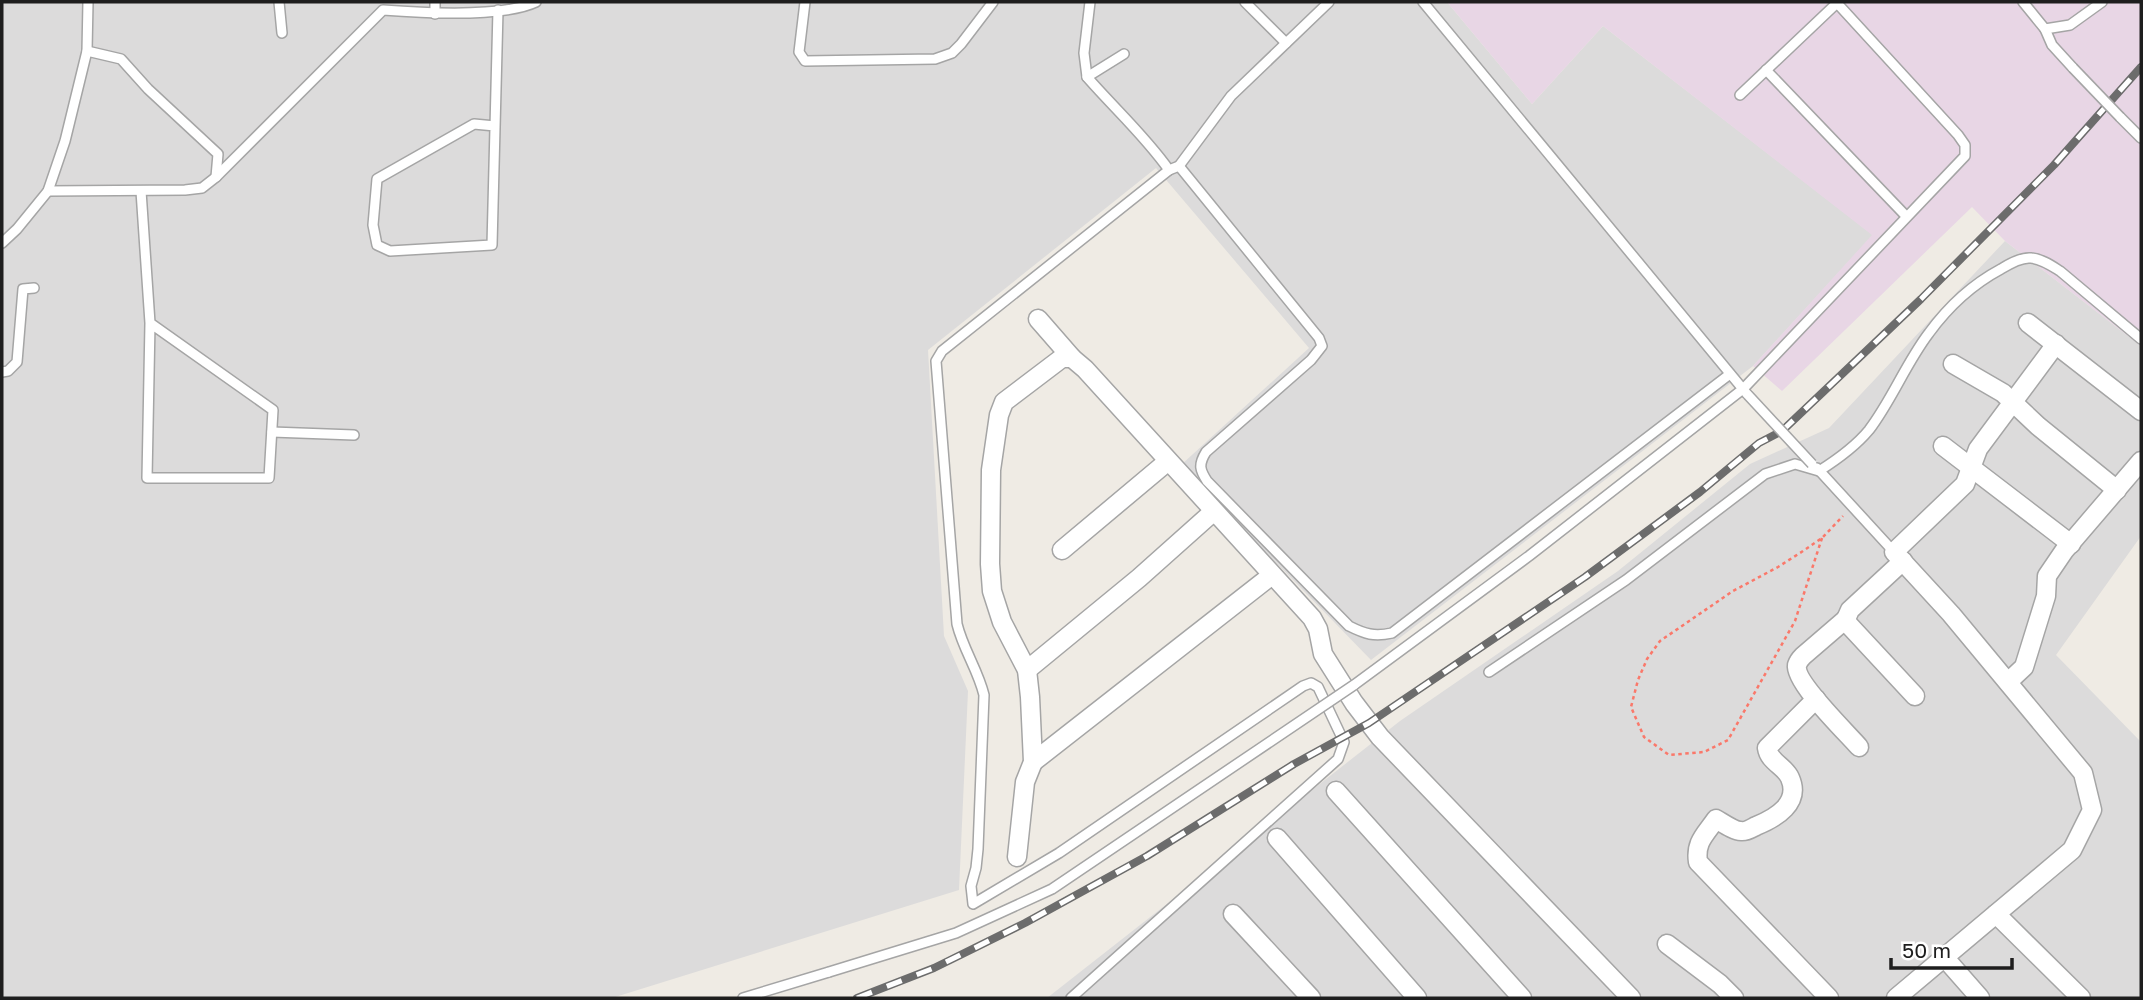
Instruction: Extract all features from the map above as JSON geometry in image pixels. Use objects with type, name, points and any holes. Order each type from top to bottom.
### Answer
[{"type":"street","points":[[1038,319],[1312,618],[1318,629],[1323,654],[1354,703],[1380,737],[1631,998]]},
{"type":"street","points":[[2028,323],[2141,411]]},
{"type":"street","points":[[1859,747],[1816,699],[1799,675],[1797,663],[1846,619],[1850,610],[1965,484],[1978,449],[2056,344]]},
{"type":"street","points":[[1017,856],[1025,782],[1033,762],[1027,670],[1002,622],[992,592],[990,492],[995,436],[1004,402],[1062,358],[1072,358]]},
{"type":"street","points":[[1953,364],[2003,393],[2117,490]]},
{"type":"street","points":[[1943,446],[2071,544]]},
{"type":"street","points":[[2008,682],[2024,667],[2046,596],[2047,576],[2141,461]]},
{"type":"street","points":[[1062,550],[1167,462]]},
{"type":"street","points":[[1027,670],[1139,578],[1213,512]]},
{"type":"street","points":[[1896,998],[2072,850],[2092,810],[2083,773],[1899,556]]},
{"type":"street","points":[[1033,762],[1272,575]]},
{"type":"street","points":[[1846,619],[1915,696]]},
{"type":"street","points":[[1816,699],[1767,748],[1768,754],[1790,776],[1792,797],[1787,807],[1774,819],[1738,832],[1716,819],[1696,850],[1698,862],[1829,998]]},
{"type":"street","points":[[1336,791],[1522,998]]},
{"type":"street","points":[[1277,838],[1417,998]]},
{"type":"street","points":[[1233,914],[1311,998]]},
{"type":"street","points":[[1996,914],[2081,998]]},
{"type":"street","points":[[1667,944],[1720,984],[1734,998]]},
{"type":"street","points":[[1944,957],[1980,998]]},
{"type":"lane","points":[[2,243],[48,191],[65,141],[86,51],[88,2]]},
{"type":"lane","points":[[279,2],[282,33]]},
{"type":"lane","points":[[374,2],[383,10],[435,14],[523,8],[536,2]]},
{"type":"lane","points":[[435,2],[435,14]]},
{"type":"lane","points":[[805,2],[799,52],[805,61],[936,59],[952,53],[961,44],[993,2]]},
{"type":"lane","points":[[1090,2],[1084,53],[1087,77],[1153,148],[1168,170]]},
{"type":"lane","points":[[1245,2],[1286,43]]},
{"type":"lane","points":[[1072,998],[1338,759],[1344,742],[1318,687],[1311,683],[1303,686],[1059,853],[973,904],[971,886],[978,849],[984,695],[957,624],[936,361],[942,351],[1168,170],[1179,166],[1231,96],[1329,2]]},
{"type":"lane","points":[[1423,2],[1730,374],[1899,556]]},
{"type":"lane","points":[[2023,2],[2045,29],[2052,45],[2141,138]]},
{"type":"lane","points":[[2045,29],[2070,25],[2102,2]]},
{"type":"lane","points":[[743,998],[956,933],[1052,890],[1354,685],[1746,392],[1906,216],[1965,156],[1965,145],[1958,135],[1836,3],[1740,95]]},
{"type":"lane","points":[[48,191],[202,188],[383,10]]},
{"type":"lane","points":[[495,126],[474,124],[377,179],[373,225],[377,245],[390,251],[492,245],[498,10]]},
{"type":"lane","points":[[86,51],[121,59],[148,89],[218,154],[215,177]]},
{"type":"lane","points":[[1087,77],[1124,54]]},
{"type":"lane","points":[[1766,70],[1906,216]]},
{"type":"lane","points":[[1179,166],[1319,338],[1322,346],[1311,359],[1206,452],[1200,461],[1200,470],[1349,626],[1368,635],[1392,633],[1730,374]]},
{"type":"lane","points":[[141,191],[150,323],[147,478],[269,478],[273,410],[150,323]]},
{"type":"lane","points":[[1489,672],[1626,580],[1765,474],[1795,464],[1816,467],[1856,445],[1871,427],[1928,333],[1954,304],[1986,277],[2012,263],[2029,257],[2060,271],[2141,339]]},
{"type":"lane","points":[[2,372],[8,371],[17,362],[23,289],[34,288]]},
{"type":"lane","points":[[272,432],[354,435]]},
{"type":"path","points":[[1822,538],[1795,621],[1728,740],[1704,752],[1669,755],[1644,737],[1631,707],[1647,659],[1660,640],[1733,591],[1778,567],[1822,538],[1853,506]]},
{"type":"shaded area","points":[[2,2],[1447,2],[1532,104],[1603,26],[1873,235],[1753,366],[1371,660],[1181,465],[1309,348],[1156,168],[928,350],[944,636],[968,691],[959,890],[612,998],[2,998]]},
{"type":"shaded area","points":[[1447,2],[2141,2],[2141,346],[2005,241],[1972,207],[1782,391],[1753,366],[1872,235],[1603,26],[1532,104]]},
{"type":"shaded area","points":[[2005,241],[2141,346],[2141,536],[2056,655],[2141,742],[2141,998],[1047,998],[1400,721],[1618,571],[1750,464],[1829,428]]},
{"type":"railway","points":[[857,998],[934,968],[1025,923],[1147,856],[1294,764],[1369,723],[1585,577],[1700,492],[1759,443],[1782,431],[1921,299],[2054,165],[2141,67]]}]
